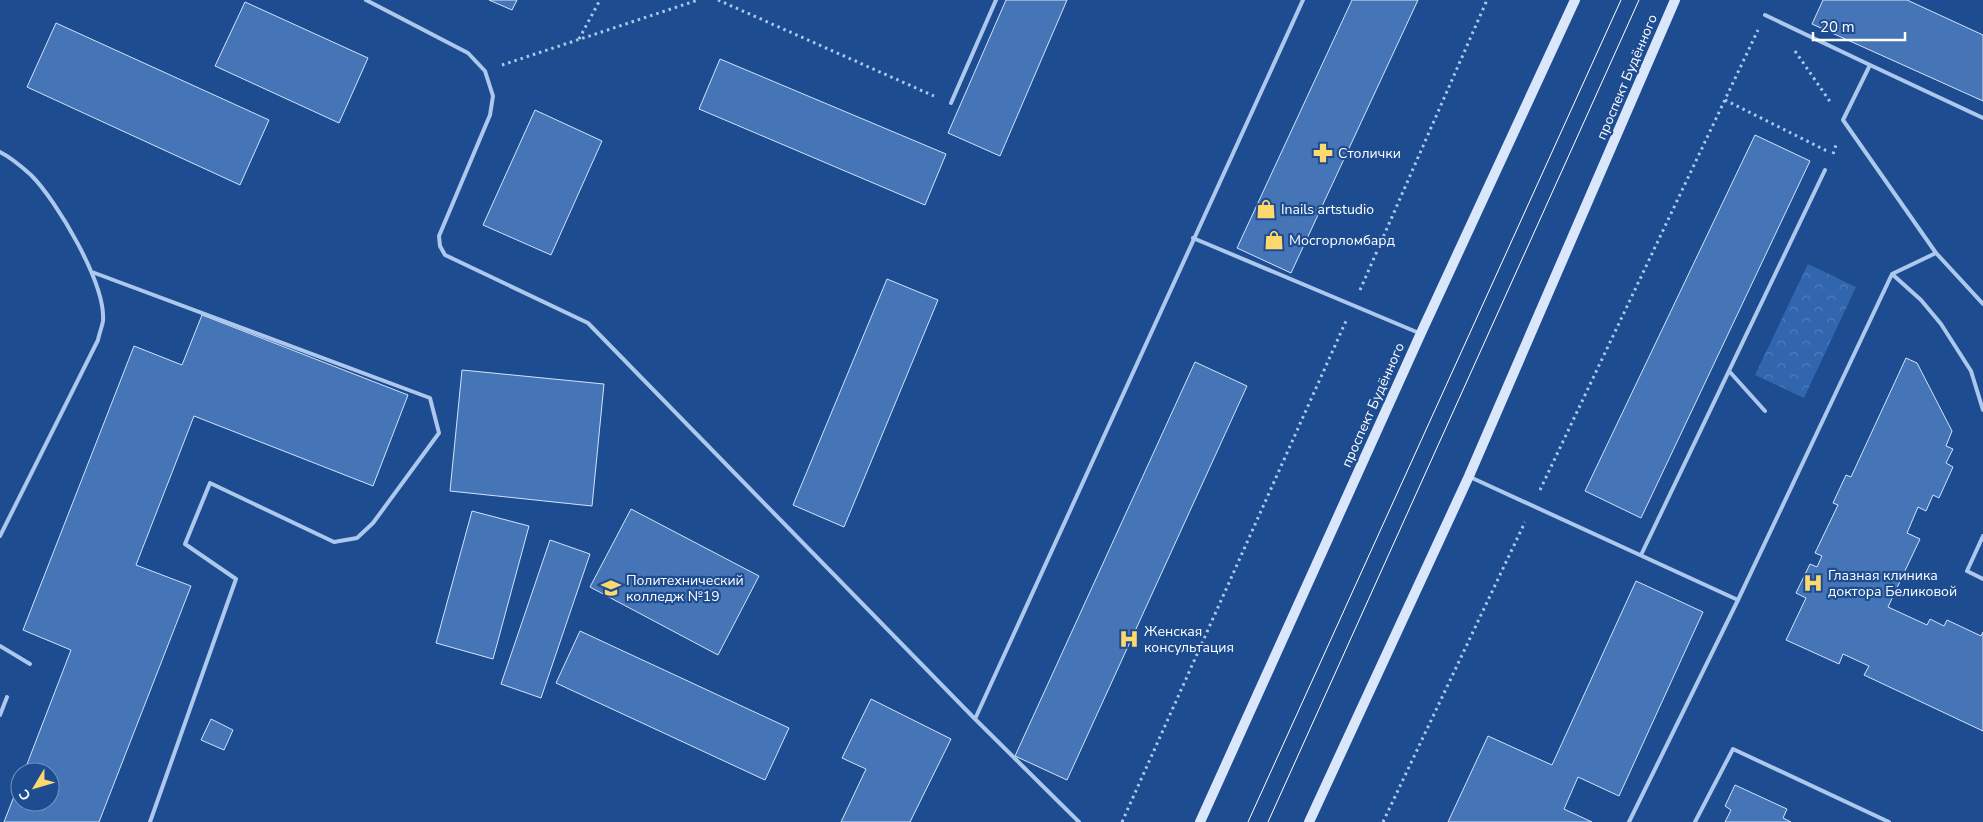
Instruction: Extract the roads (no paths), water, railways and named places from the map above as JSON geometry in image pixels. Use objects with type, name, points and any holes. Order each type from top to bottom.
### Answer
[{"type":"main road","name":"проспект Будённого","points":[[1200,822],[1421,333],[1575,0]]},
{"type":"main road","name":"проспект Будённого","points":[[1309,822],[1469,476],[1675,0]]},
{"type":"lane","points":[[366,0],[468,53],[485,71],[493,96],[490,115],[439,236],[440,246],[445,255],[588,323],[974,719],[1078,822]]},
{"type":"lane","points":[[951,103],[996,0]]},
{"type":"lane","points":[[974,719],[1303,0]]},
{"type":"lane","points":[[1765,15],[1983,118]]},
{"type":"lane","points":[[1870,65],[1843,120],[1936,253],[1983,304]]},
{"type":"lane","points":[[0,152],[12,158],[32,176],[47,195],[92,272],[103,321],[98,340],[0,536]]},
{"type":"lane","points":[[1641,555],[1824,170]]},
{"type":"lane","points":[[1193,238],[1421,333]]},
{"type":"lane","points":[[1629,822],[1738,600],[1892,274],[1936,253]]},
{"type":"lane","points":[[92,272],[430,398],[438,433],[373,523],[357,538],[334,542],[210,483],[186,544],[236,579],[150,822]]},
{"type":"lane","points":[[1892,274],[1922,300],[1941,324],[1971,371],[1983,410]]},
{"type":"lane","points":[[1729,371],[1765,412]]},
{"type":"lane","points":[[1469,476],[1738,600]]},
{"type":"lane","points":[[1983,536],[1967,571],[1983,579]]},
{"type":"lane","points":[[0,646],[30,664]]},
{"type":"lane","points":[[0,714],[7,697]]},
{"type":"lane","points":[[1695,822],[1733,750],[1889,822]]},
{"type":"tram line","points":[[1248,822],[1621,0]]},
{"type":"tram line","points":[[1268,822],[1639,0]]},
{"type":"place","name":"Столички","points":[[1323,153]]},
{"type":"place","name":"Inails artstudio","points":[[1266,209]]},
{"type":"place","name":"Мосгорломбард","points":[[1274,240]]},
{"type":"place","name":"Глазная клиника доктора Беликовой","points":[[1813,583]]},
{"type":"place","name":"Политехнический колледж №19","points":[[611,588]]},
{"type":"place","name":"Женская консультация","points":[[1129,639]]}]
